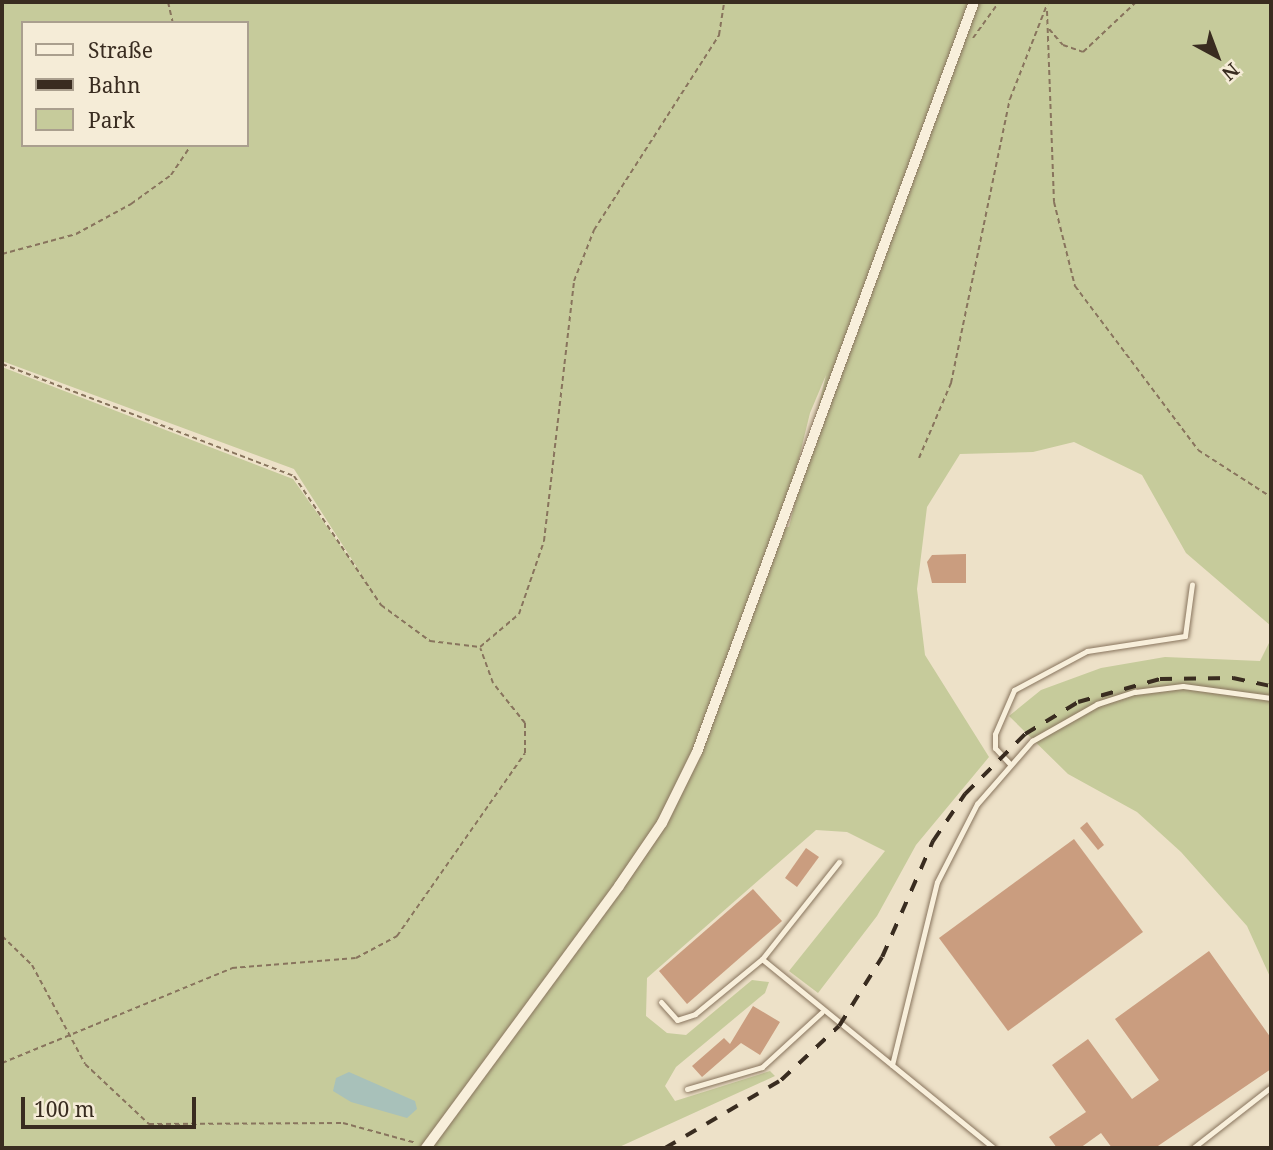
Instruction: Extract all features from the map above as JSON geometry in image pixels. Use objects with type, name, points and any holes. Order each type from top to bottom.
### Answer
[{"type":"street","points":[[426,1148],[619,886],[662,823],[697,752],[974,2]]},
{"type":"lane","points":[[1010,764],[995,748],[995,734],[1014,690],[1087,651],[1185,636],[1192,584]]},
{"type":"lane","points":[[892,1065],[937,882],[977,804],[1010,764],[1062,721],[1135,692],[1183,686],[1271,698]]},
{"type":"lane","points":[[661,1002],[677,1020],[695,1014],[762,959],[839,862]]},
{"type":"lane","points":[[762,959],[822,1012],[994,1148]]},
{"type":"lane","points":[[687,1089],[762,1067],[822,1012]]},
{"type":"lane","points":[[1193,1148],[1271,1087]]},
{"type":"path","points":[[169,2],[173,21]]},
{"type":"path","points":[[2,364],[294,476],[381,605],[430,641],[480,647],[519,614],[544,541],[579,268],[594,230],[719,35],[724,2]]},
{"type":"path","points":[[957,46],[980,33],[999,2]]},
{"type":"path","points":[[1048,2],[1054,202],[1075,286],[1198,450],[1271,497]]},
{"type":"path","points":[[1048,28],[1063,46],[1083,52],[1136,2]]},
{"type":"path","points":[[919,458],[951,383],[1010,99],[1047,11]]},
{"type":"path","points":[[2,254],[76,234],[131,204],[171,175],[190,147]]},
{"type":"path","points":[[2,1063],[232,968],[356,958],[397,936],[525,753],[525,723],[493,682],[480,647]]},
{"type":"path","points":[[2,936],[32,965],[69,1034],[104,1086],[149,1124],[343,1123],[390,1131],[426,1148]]},
{"type":"green space","points":[[2,2],[1271,2],[1271,626],[1186,553],[1142,475],[1074,442],[1033,452],[960,454],[927,507],[917,589],[925,655],[989,757],[916,845],[877,916],[818,993],[789,971],[885,851],[847,832],[816,830],[647,978],[646,1016],[667,1033],[686,1035],[752,980],[769,982],[765,993],[676,1067],[665,1086],[675,1101],[770,1071],[775,1076],[617,1148],[2,1148],[2,367],[293,479],[365,580],[294,469],[2,361]],"holes":[[[826,375],[789,527],[782,527],[810,413]]]},
{"type":"green space","points":[[1271,639],[1271,979],[1247,926],[1181,852],[1137,812],[1068,774],[1009,716],[1041,690],[1101,668],[1165,657],[1260,661]]},
{"type":"water","points":[[349,1072],[415,1101],[417,1109],[407,1118],[351,1102],[333,1091],[336,1078]]},
{"type":"building","points":[[966,554],[966,583],[932,583],[927,562],[932,555]]},
{"type":"building","points":[[1087,822],[1104,845],[1098,850],[1080,828]]},
{"type":"building","points":[[1074,839],[1143,932],[1008,1031],[939,938]]},
{"type":"building","points":[[806,848],[819,857],[797,887],[785,878]]},
{"type":"building","points":[[753,889],[782,921],[687,1004],[659,971]]},
{"type":"building","points":[[1209,951],[1271,1038],[1271,1069],[1155,1148],[1112,1148],[1101,1133],[1080,1148],[1057,1148],[1049,1137],[1086,1112],[1052,1065],[1088,1039],[1132,1099],[1159,1080],[1115,1019]]},
{"type":"building","points":[[753,1006],[780,1022],[760,1055],[741,1043],[702,1077],[692,1066],[724,1038],[730,1044]]},
{"type":"railway","points":[[665,1148],[781,1080],[839,1026],[882,957],[933,841],[965,794],[1025,734],[1078,702],[1160,679],[1233,678],[1271,686]]}]
